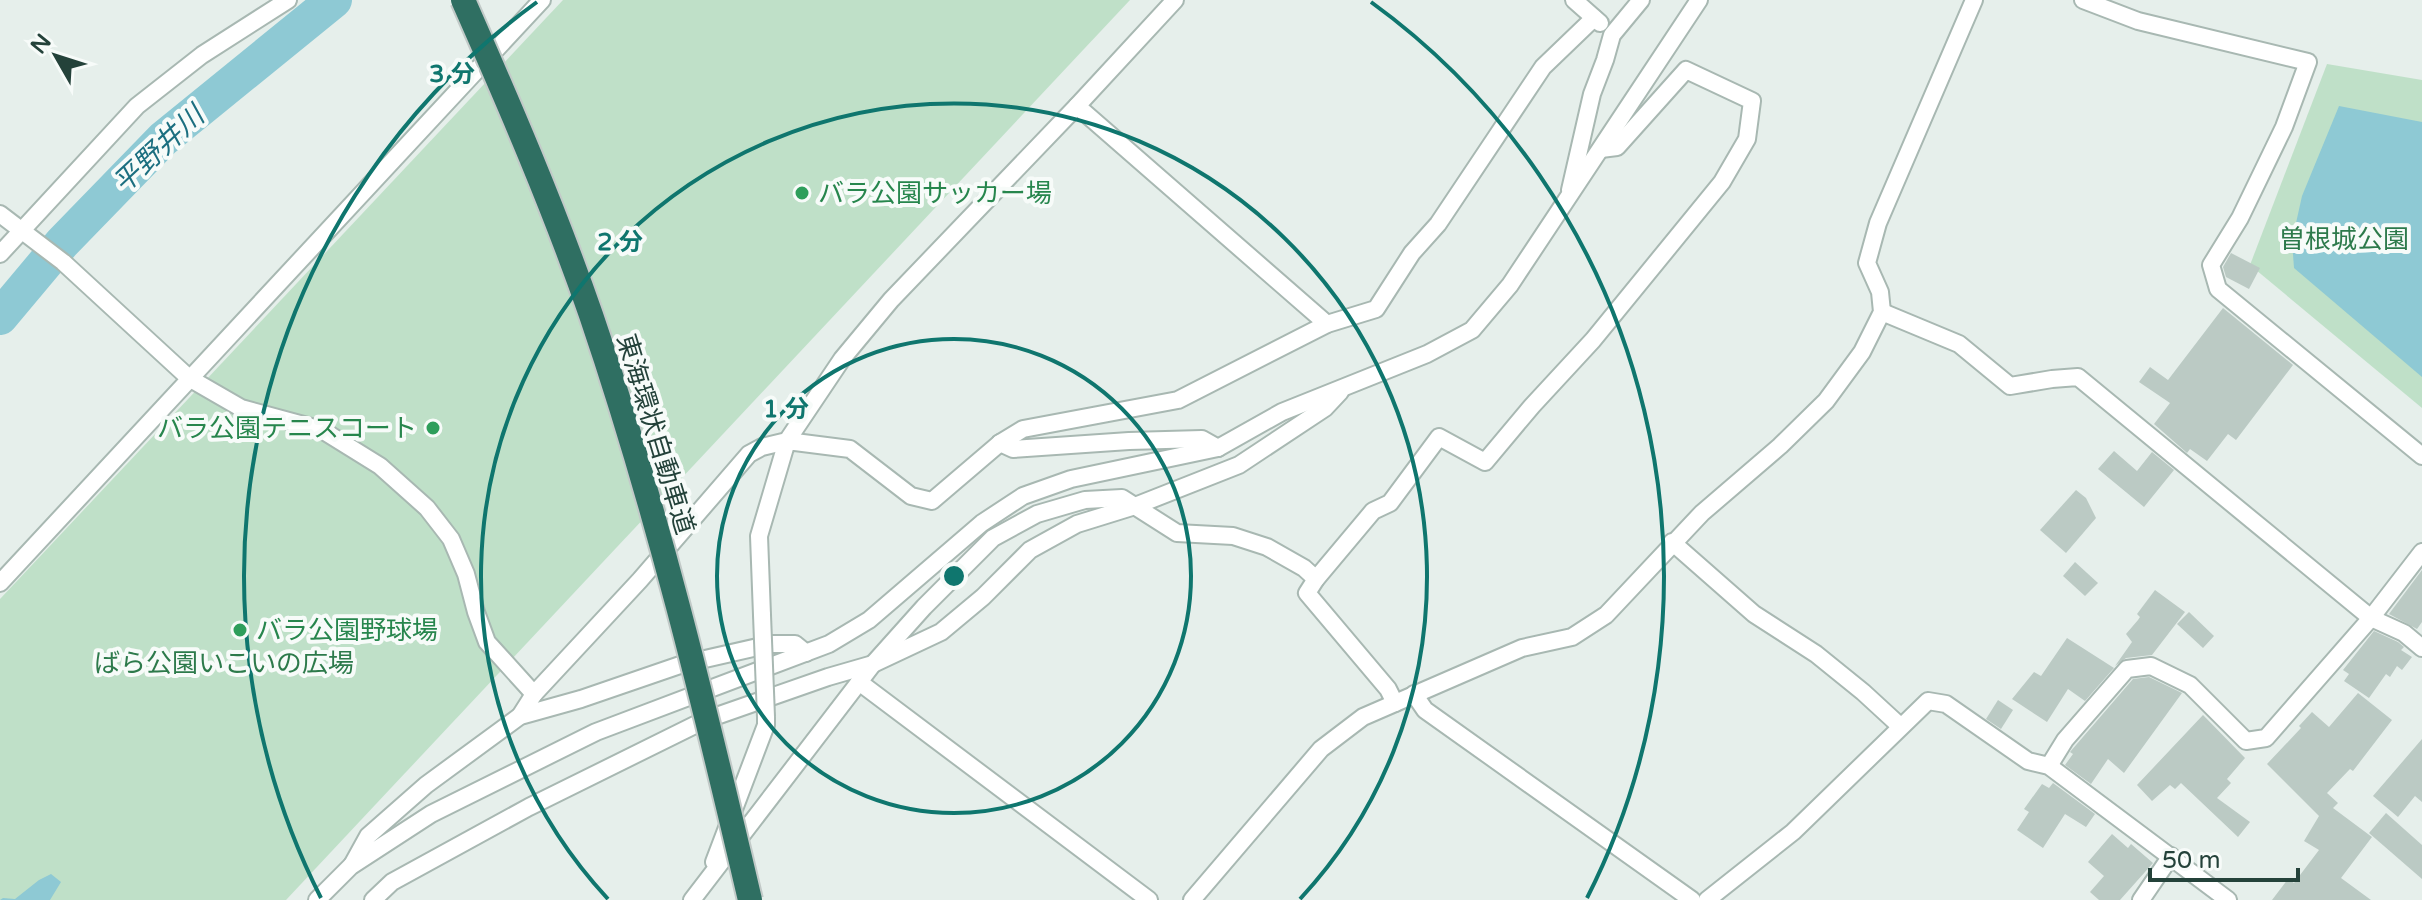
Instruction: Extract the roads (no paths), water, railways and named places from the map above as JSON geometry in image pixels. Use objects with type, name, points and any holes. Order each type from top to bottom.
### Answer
[{"type":"highway","name":"東海環状自動車道","points":[[463,0],[526,144],[595,328],[648,497],[750,900]]},
{"type":"street","points":[[0,254],[26,232],[137,106],[202,55],[288,0]]},
{"type":"street","points":[[0,583],[542,0]]},
{"type":"street","points":[[708,879],[766,725],[759,536],[787,441],[842,359],[891,300],[1175,0]]},
{"type":"street","points":[[1574,0],[1612,35]]},
{"type":"street","points":[[1568,199],[1592,94],[1612,35],[1641,0]]},
{"type":"street","points":[[351,866],[431,814],[596,732],[829,644],[869,620],[982,523],[1023,496],[1071,479],[1218,448],[1282,412],[1427,354],[1472,330],[1510,285],[1699,0]]},
{"type":"street","points":[[1192,900],[1321,749],[1363,717],[1522,648],[1572,637],[1606,615],[1672,542],[1826,401],[1862,352],[1882,312],[1880,292],[1867,263],[1878,223],[1974,0]]},
{"type":"street","points":[[2083,0],[2138,21],[2308,62],[2284,127],[2240,218],[2211,265],[2218,289],[2422,456]]},
{"type":"street","points":[[520,716],[534,694],[640,580],[749,454],[762,447],[787,441],[850,449],[911,496],[932,501],[1000,443],[1023,429],[1178,400],[1327,324],[1376,309],[1412,253],[1438,224],[1543,67],[1594,18]]},
{"type":"street","points":[[1395,703],[1388,689],[1307,593],[1373,511],[1390,503],[1439,437],[1485,462],[1593,340],[1722,182],[1747,139],[1752,101],[1686,70],[1617,147],[1601,149]]},
{"type":"street","points":[[1077,106],[1327,324]]},
{"type":"street","points":[[0,214],[63,262],[189,378],[241,408],[322,430],[380,466],[427,508],[451,539],[466,574],[487,642],[534,694]]},
{"type":"street","points":[[1882,312],[1959,344],[2010,386],[2078,377],[2371,618],[2404,633],[2422,648]]},
{"type":"street","points":[[373,900],[392,882],[529,807],[705,720],[873,664],[941,632],[983,597],[1030,550],[1077,524],[1135,506],[1239,465],[1325,408],[1344,388]]},
{"type":"street","points":[[1000,443],[1013,449],[1202,439],[1218,448]]},
{"type":"street","points":[[692,900],[873,664],[993,538],[1037,514],[1085,500],[1122,498],[1177,533],[1233,536],[1267,547],[1304,568],[1316,579]]},
{"type":"street","points":[[982,523],[993,538]]},
{"type":"street","points":[[1672,542],[1754,614],[1816,654],[1900,726]]},
{"type":"street","points":[[2049,766],[2065,740],[2127,669],[2151,666],[2190,685],[2246,741],[2266,738],[2371,618],[2422,552]]},
{"type":"street","points":[[317,900],[351,866],[368,836],[426,785],[520,716],[683,664],[771,644],[795,644],[806,653]]},
{"type":"street","points":[[859,682],[1149,900]]},
{"type":"street","points":[[1414,694],[1425,710],[1692,900]]},
{"type":"street","points":[[1707,900],[1793,832],[1928,701],[1946,704],[2028,761],[2049,766],[2228,900]]},
{"type":"street","points":[[2141,900],[2171,856]]},
{"type":"water","name":"曽根城公園","points":[[2339,106],[2422,122],[2422,377],[2294,268],[2292,241],[2302,196]]},
{"type":"water","points":[[51,874],[61,882],[50,900],[0,900],[15,899]]},
{"type":"waterway","name":"平野井川","points":[[0,317],[62,243],[163,139],[334,0]]},
{"type":"place","name":"バラ公園サッカー場","points":[[802,193]]},
{"type":"place","name":"バラ公園テニスコート","points":[[433,428]]},
{"type":"place","name":"バラ公園野球場","points":[[240,630]]},
{"type":"park label","name":"ばら公園いこいの広場","points":[[224,663]]}]
